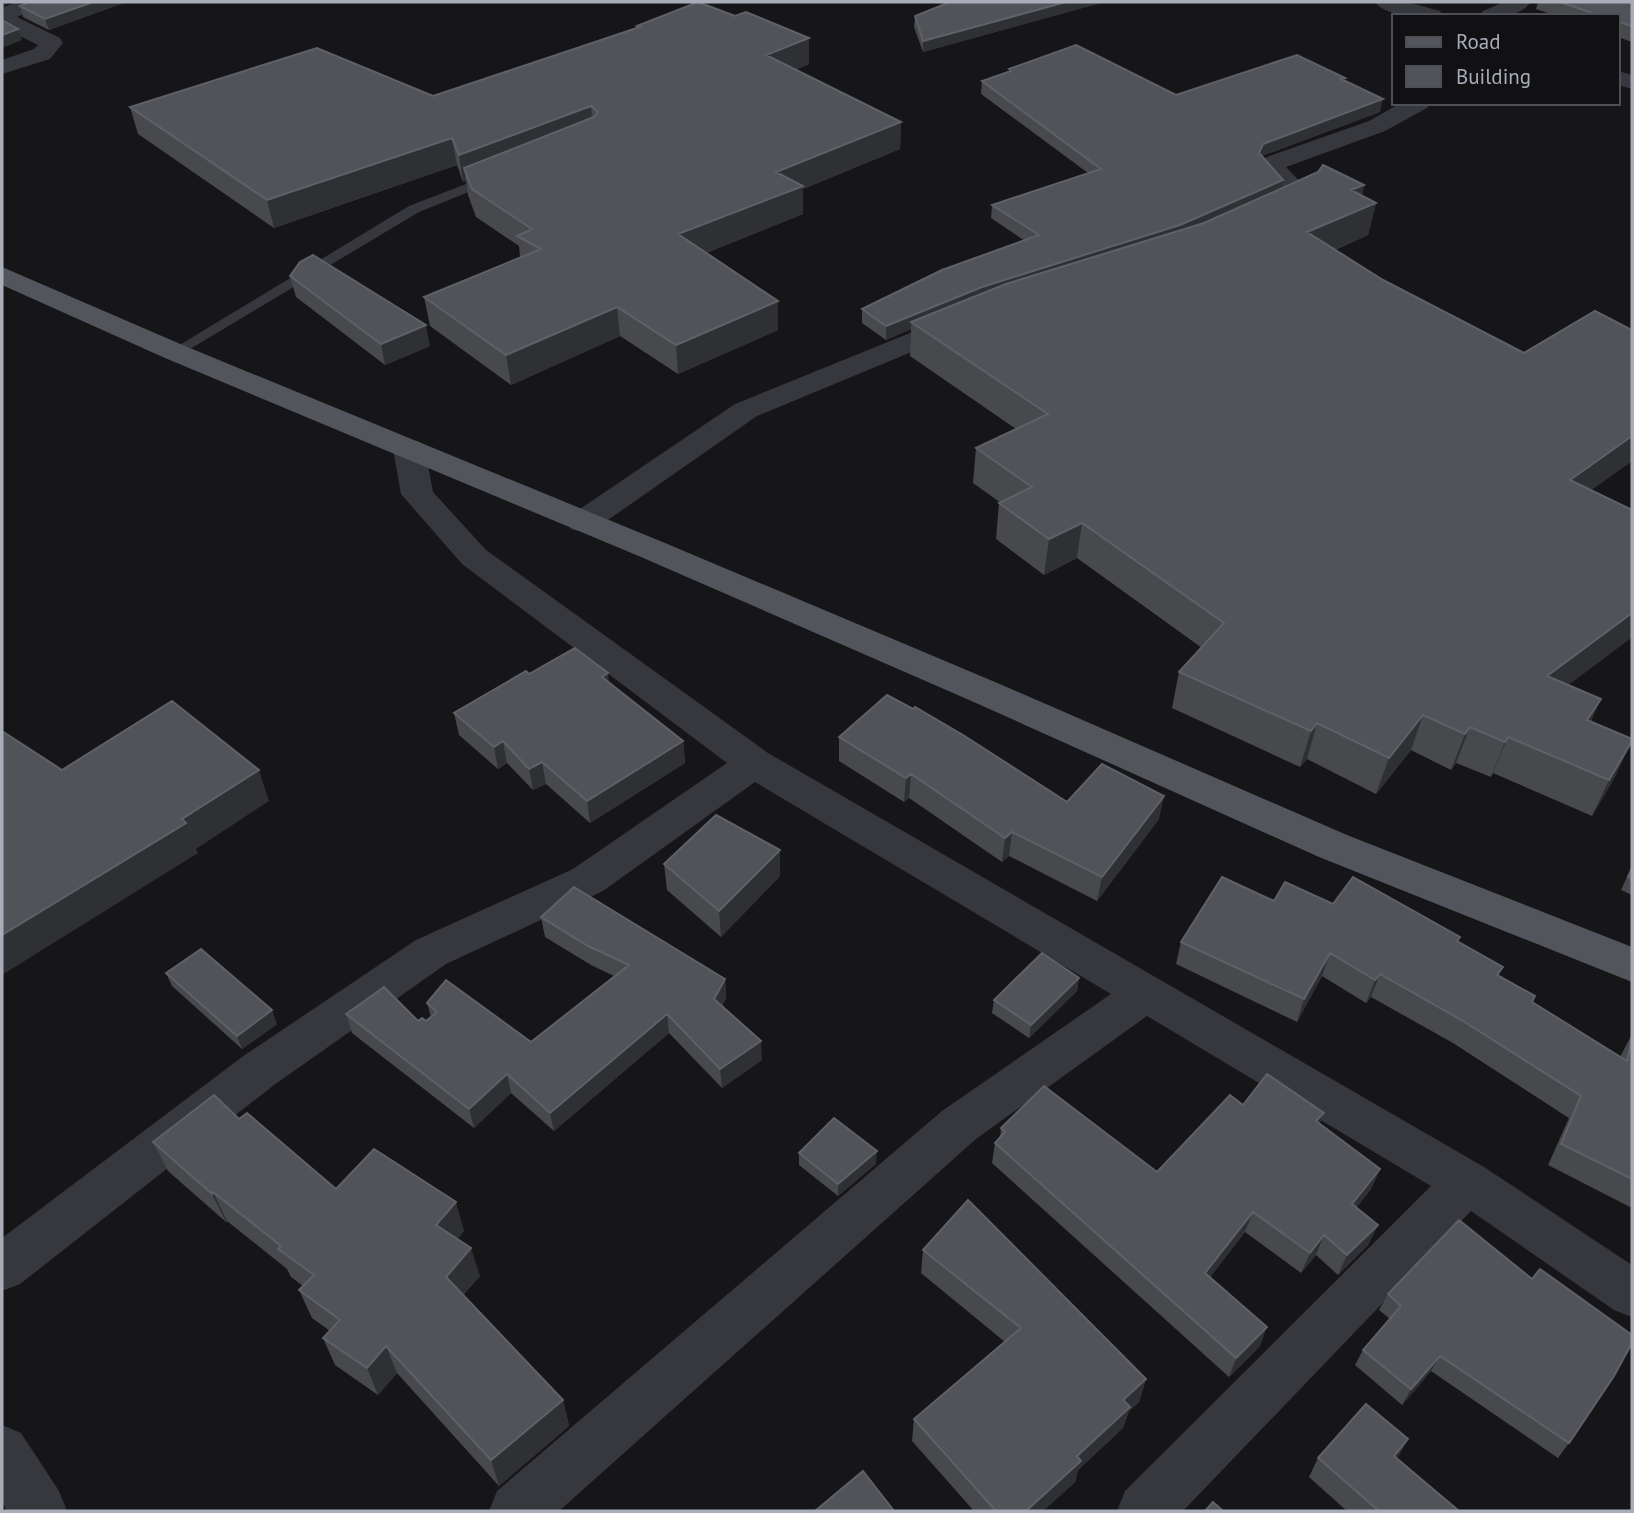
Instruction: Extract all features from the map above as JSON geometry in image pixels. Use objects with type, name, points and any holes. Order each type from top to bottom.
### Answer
[{"type":"main road","points":[[2,275],[175,352],[976,688],[1333,846],[1632,965]]},
{"type":"street","points":[[2,67],[42,54],[52,43],[11,24],[3,15],[34,2]]},
{"type":"street","points":[[1386,2],[1425,14]]},
{"type":"street","points":[[1495,14],[1520,2]]},
{"type":"street","points":[[1238,224],[1301,196],[1270,164],[1377,126],[1415,105]]},
{"type":"street","points":[[583,522],[746,410],[979,314]]},
{"type":"street","points":[[409,449],[417,494],[474,557],[754,763],[1467,1182],[1632,1293]]},
{"type":"street","points":[[2,1268],[258,1071],[431,952],[589,880],[754,763]]},
{"type":"street","points":[[534,1506],[958,1125],[1145,995]]},
{"type":"street","points":[[1145,1511],[1467,1182]]},
{"type":"street","points":[[2,1452],[39,1511]]},
{"type":"lane","points":[[175,352],[414,209],[503,174]]},
{"type":"building","points":[[30,2],[93,2],[45,19],[20,6]]},
{"type":"building","points":[[698,2],[735,16],[746,12],[809,38],[766,55],[901,122],[776,172],[803,186],[678,234],[778,301],[676,345],[617,307],[506,355],[424,297],[541,249],[517,236],[532,229],[472,189],[464,168],[594,117],[598,112],[591,106],[459,155],[452,138],[267,200],[130,107],[317,48],[433,96],[640,27],[637,26]]},
{"type":"building","points":[[950,2],[1066,2],[923,41],[915,16]]},
{"type":"building","points":[[1560,2],[1632,2],[1632,26],[1620,23],[1620,14],[1595,14]]},
{"type":"building","points":[[2,20],[18,29],[2,35]]},
{"type":"building","points":[[1076,45],[1176,95],[1297,55],[1383,99],[1263,144],[1259,153],[1283,180],[1180,225],[982,287],[886,326],[862,309],[942,270],[1039,235],[992,205],[1101,169],[982,81]]},
{"type":"building","points":[[1323,165],[1364,185],[1351,190],[1376,203],[1307,232],[1383,280],[1524,353],[1595,311],[1632,330],[1632,436],[1570,480],[1632,510],[1632,613],[1547,676],[1601,699],[1587,720],[1632,739],[1609,780],[1508,737],[1505,742],[1470,727],[1465,734],[1423,715],[1389,758],[1317,723],[1311,731],[1179,672],[1224,623],[1082,523],[1049,539],[999,503],[1032,487],[976,448],[1048,414],[911,322],[1006,284],[1204,223],[1318,172]]},
{"type":"building","points":[[313,255],[426,325],[381,344],[290,276],[300,262]]},
{"type":"building","points":[[575,648],[608,673],[602,677],[683,741],[587,801],[542,762],[529,769],[503,741],[494,747],[454,713],[526,671],[529,674]]},
{"type":"building","points":[[887,695],[913,709],[915,707],[963,735],[1067,802],[1102,764],[1164,796],[1102,877],[1012,832],[1005,838],[911,774],[906,778],[839,737]]},
{"type":"building","points":[[172,701],[259,770],[182,819],[186,823],[2,935],[2,731],[62,770]]},
{"type":"building","points":[[716,815],[780,850],[719,911],[664,864]]},
{"type":"building","points":[[1222,877],[1274,901],[1285,882],[1333,904],[1353,877],[1460,937],[1457,941],[1503,967],[1497,975],[1535,996],[1532,1002],[1627,1061],[1632,1037],[1632,1179],[1561,1144],[1581,1096],[1463,1021],[1380,974],[1375,980],[1330,953],[1304,999],[1181,942]]},
{"type":"building","points":[[574,887],[725,979],[714,999],[761,1041],[720,1069],[667,1014],[550,1113],[507,1074],[469,1109],[346,1014],[384,987],[418,1021],[422,1018],[426,1021],[437,1012],[427,1003],[446,980],[531,1042],[629,965],[588,946],[541,917]]},
{"type":"building","points":[[201,949],[272,1010],[237,1036],[166,973]]},
{"type":"building","points":[[1042,953],[1079,978],[1031,1025],[994,1000]]},
{"type":"building","points":[[1267,1074],[1324,1113],[1316,1121],[1380,1169],[1352,1204],[1378,1225],[1347,1255],[1324,1235],[1310,1253],[1253,1212],[1205,1273],[1267,1327],[1236,1358],[995,1143],[1005,1132],[1001,1128],[1044,1086],[1157,1172],[1230,1095],[1243,1105]]},
{"type":"building","points":[[214,1095],[239,1119],[247,1113],[336,1189],[374,1149],[456,1202],[436,1225],[471,1248],[446,1277],[563,1400],[491,1460],[386,1346],[367,1368],[323,1338],[340,1320],[299,1290],[314,1275],[278,1249],[281,1246],[213,1192],[212,1194],[153,1142]]},
{"type":"building","points":[[834,1118],[877,1151],[838,1184],[799,1153]]},
{"type":"building","points":[[968,1200],[1146,1379],[1123,1400],[1130,1407],[1077,1456],[1081,1461],[1026,1511],[996,1511],[914,1419],[1021,1328],[923,1250]]},
{"type":"building","points":[[1459,1220],[1532,1279],[1540,1269],[1632,1335],[1632,1343],[1614,1376],[1569,1443],[1440,1356],[1411,1389],[1363,1350],[1401,1306],[1388,1294]]},
{"type":"building","points":[[1366,1404],[1408,1439],[1394,1456],[1459,1511],[1379,1511],[1318,1458]]},
{"type":"building","points":[[863,1471],[894,1511],[815,1511]]},
{"type":"building","points":[[1213,1502],[1223,1511],[1205,1511]]}]
